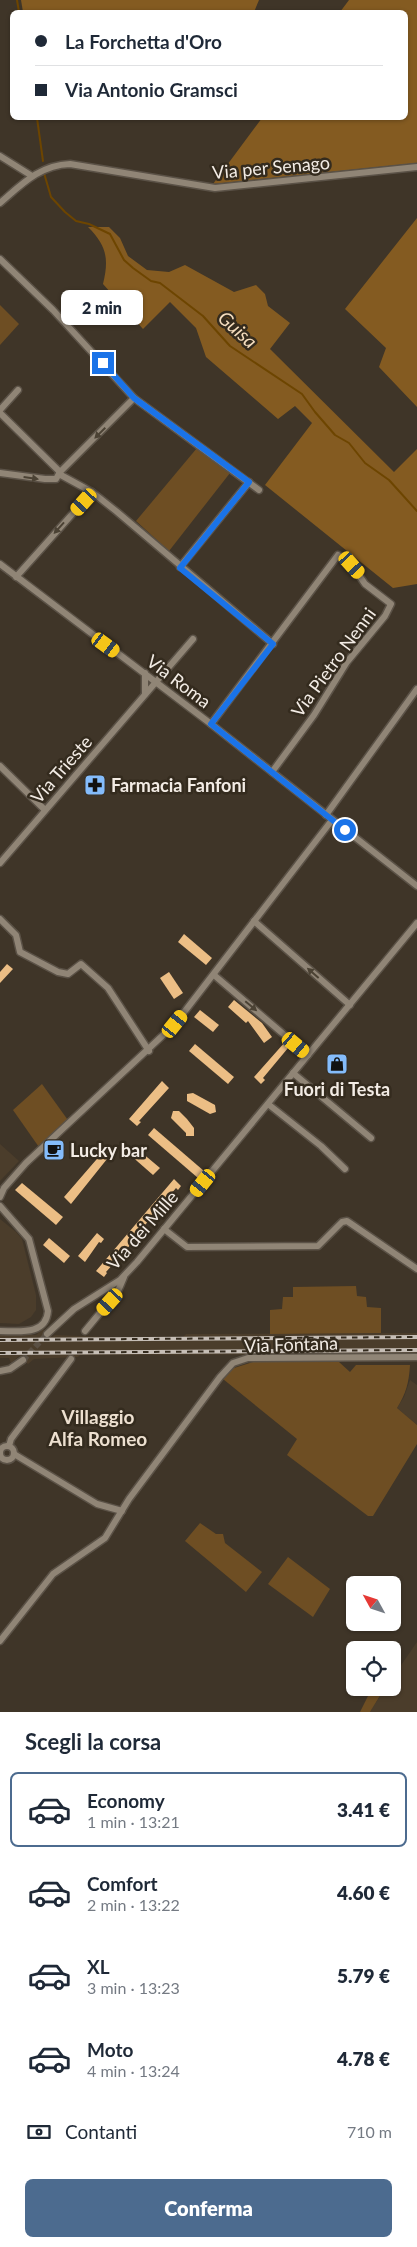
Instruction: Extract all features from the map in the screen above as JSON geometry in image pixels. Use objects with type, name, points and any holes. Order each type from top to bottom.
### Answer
[{"type":"street","points":[[0,156],[32,176]]},
{"type":"street","name":"Via per Senago","points":[[0,203],[41,170],[60,164],[70,164],[214,188],[417,167]]},
{"type":"street","points":[[0,259],[53,310],[134,398],[259,490]]},
{"type":"street","points":[[18,390],[0,412],[60,473],[92,492],[134,525],[180,568],[273,644],[211,724]]},
{"type":"street","points":[[0,474],[50,480],[56,479],[134,398]]},
{"type":"street","points":[[180,568],[249,482]]},
{"type":"street","points":[[16,577],[92,492]]},
{"type":"street","name":"Via Pietro Nenni","points":[[272,772],[314,715],[347,662],[385,616],[391,604],[365,584],[352,565],[338,555],[273,644]]},
{"type":"street","name":"Via Roma","points":[[0,564],[145,673],[417,886]]},
{"type":"street","name":"Via Trieste","points":[[0,864],[193,639]]},
{"type":"street","points":[[145,673],[145,694]]},
{"type":"street","points":[[326,815],[417,689]]},
{"type":"street","points":[[0,766],[45,810]]},
{"type":"street","points":[[0,1197],[4,1188],[26,1163],[149,1051],[175,1024],[332,820]]},
{"type":"street","points":[[0,919],[16,935],[20,952],[63,973],[68,974],[74,971],[80,964],[108,988],[149,1051]]},
{"type":"street","points":[[254,921],[350,1005]]},
{"type":"street","name":"Via dei Mille","points":[[47,1334],[74,1309],[124,1276],[417,923]]},
{"type":"street","points":[[214,975],[308,1055]]},
{"type":"street","points":[[293,1073],[371,1138]]},
{"type":"street","points":[[268,1104],[345,1169]]},
{"type":"street","points":[[0,1206],[29,1239],[48,1310],[44,1321],[37,1329],[31,1331],[0,1331]]},
{"type":"street","points":[[164,1229],[187,1247],[310,1246],[322,1244],[342,1222],[347,1221],[417,1268]]},
{"type":"street","points":[[85,1331],[118,1291],[124,1276]]},
{"type":"street","name":"Via Fontana","points":[[0,1641],[53,1574],[98,1544],[111,1529],[122,1511],[220,1377],[233,1363],[248,1358],[417,1357]]},
{"type":"street","points":[[9,1446],[13,1448],[14,1454],[12,1459],[7,1460],[0,1456],[1,1450],[9,1446],[11,1439],[71,1359]]},
{"type":"street","points":[[0,1371],[10,1369],[24,1360]]},
{"type":"street","points":[[14,1454],[97,1504],[122,1511]]},
{"type":"shaded area","points":[[21,0],[259,0],[255,10],[23,10]]},
{"type":"shaded area","points":[[349,0],[417,0],[417,163],[213,184],[261,120],[408,120],[408,10],[342,10]]},
{"type":"shaded area","points":[[417,218],[417,407],[379,367],[386,348],[345,309]]},
{"type":"shaded area","points":[[88,227],[109,227],[120,238],[128,256],[147,270],[169,272],[185,265],[234,292],[256,285],[265,294],[268,306],[290,323],[270,349],[394,472],[417,449],[417,584],[393,588],[265,485],[312,423],[295,406],[278,419],[206,357],[196,328],[170,302],[143,329],[103,284],[106,267],[105,253],[99,240]]},
{"type":"shaded area","points":[[0,305],[19,324],[0,345]]},
{"type":"shaded area","points":[[197,448],[230,473],[169,551],[136,521]]},
{"type":"shaded area","points":[[42,1084],[70,1123],[41,1150],[13,1110]]},
{"type":"shaded area","points":[[0,1144],[19,1161],[0,1181]]},
{"type":"shaded area","points":[[0,1219],[22,1239],[36,1295],[36,1310],[31,1317],[19,1324],[0,1323]]},
{"type":"shaded area","points":[[356,1286],[357,1296],[366,1297],[367,1307],[381,1308],[381,1333],[270,1334],[270,1310],[282,1309],[283,1297],[293,1297],[293,1287]]},
{"type":"shaded area","points":[[43,1329],[52,1337],[55,1335],[130,1338],[183,1337],[186,1334],[417,1333],[417,1354],[80,1355],[78,1357],[34,1359],[28,1364],[19,1356],[11,1363],[9,1358],[0,1358],[0,1335],[36,1335]]},
{"type":"shaded area","points":[[253,1362],[339,1362],[350,1372],[356,1365],[410,1365],[409,1377],[403,1398],[397,1408],[417,1425],[417,1444],[373,1516],[368,1516],[287,1455],[297,1439],[223,1379],[234,1368]]},
{"type":"shaded area","points":[[410,1380],[417,1385],[417,1425],[397,1408],[404,1397]]},
{"type":"shaded area","points":[[200,1523],[216,1534],[223,1534],[225,1543],[262,1572],[246,1592],[185,1541]]},
{"type":"shaded area","points":[[288,1557],[330,1589],[313,1617],[268,1584]]},
{"type":"shaded area","points":[[417,1642],[417,1712],[370,1712],[380,1696],[401,1696],[401,1665]]},
{"type":"shaded area","points":[[368,1696],[380,1696],[370,1712],[360,1712]]},
{"type":"building","points":[[184,934],[212,958],[206,965],[178,942]]},
{"type":"building","points":[[7,964],[13,969],[0,983],[0,972]]},
{"type":"building","points":[[169,972],[183,993],[174,999],[160,978]]},
{"type":"building","points":[[234,1000],[262,1023],[272,1037],[264,1043],[248,1021],[246,1023],[228,1007]]},
{"type":"building","points":[[200,1010],[219,1025],[213,1032],[194,1017]]},
{"type":"building","points":[[285,1042],[292,1048],[290,1050],[288,1048],[263,1078],[265,1080],[261,1084],[254,1077]]},
{"type":"building","points":[[195,1044],[234,1077],[228,1084],[189,1051]]},
{"type":"building","points":[[162,1081],[169,1088],[139,1121],[141,1122],[137,1126],[129,1119]]},
{"type":"building","points":[[193,1093],[215,1105],[216,1112],[210,1114],[187,1101],[187,1094]]},
{"type":"building","points":[[173,1111],[179,1111],[187,1119],[194,1128],[194,1136],[186,1136],[186,1133],[171,1118]]},
{"type":"building","points":[[154,1128],[204,1171],[198,1178],[148,1135]]},
{"type":"building","points":[[109,1145],[116,1151],[113,1155],[111,1154],[71,1204],[64,1197]]},
{"type":"building","points":[[135,1147],[160,1168],[153,1175],[129,1154]]},
{"type":"building","points":[[174,1179],[181,1186],[178,1190],[176,1188],[106,1272],[104,1277],[96,1271]]},
{"type":"building","points":[[22,1183],[63,1217],[56,1225],[15,1190]]},
{"type":"building","points":[[97,1233],[104,1239],[101,1243],[99,1242],[85,1262],[78,1256]]},
{"type":"building","points":[[49,1238],[70,1256],[64,1263],[43,1245]]},
{"type":"waterway","name":"Guisa","points":[[17,0],[19,10]]},
{"type":"waterway","name":"Guisa","points":[[37,120],[43,161]]},
{"type":"waterway","name":"Guisa","points":[[44,173],[51,197],[65,212],[76,221],[89,224],[110,234],[124,260],[133,268],[151,281],[160,283],[203,316],[230,346],[302,394],[335,435],[349,443],[365,463],[389,480],[417,511]]},
{"type":"tunnel","points":[[23,1360],[47,1334]]},
{"type":"railway","points":[[0,1340],[417,1337]]},
{"type":"railway","points":[[0,1353],[417,1350]]},
{"type":"place","name":"Farmacia Fanfoni","points":[[95,785]]},
{"type":"place","name":"Fuori di Testa","points":[[337,1064]]},
{"type":"place","name":"Lucky bar","points":[[54,1150]]},
{"type":"district","name":"Villaggio Alfa Romeo","points":[[98,1427]]},
{"type":"route","points":[[103,363],[134,398],[249,482],[180,568],[273,644],[211,724],[345,830]]}]
